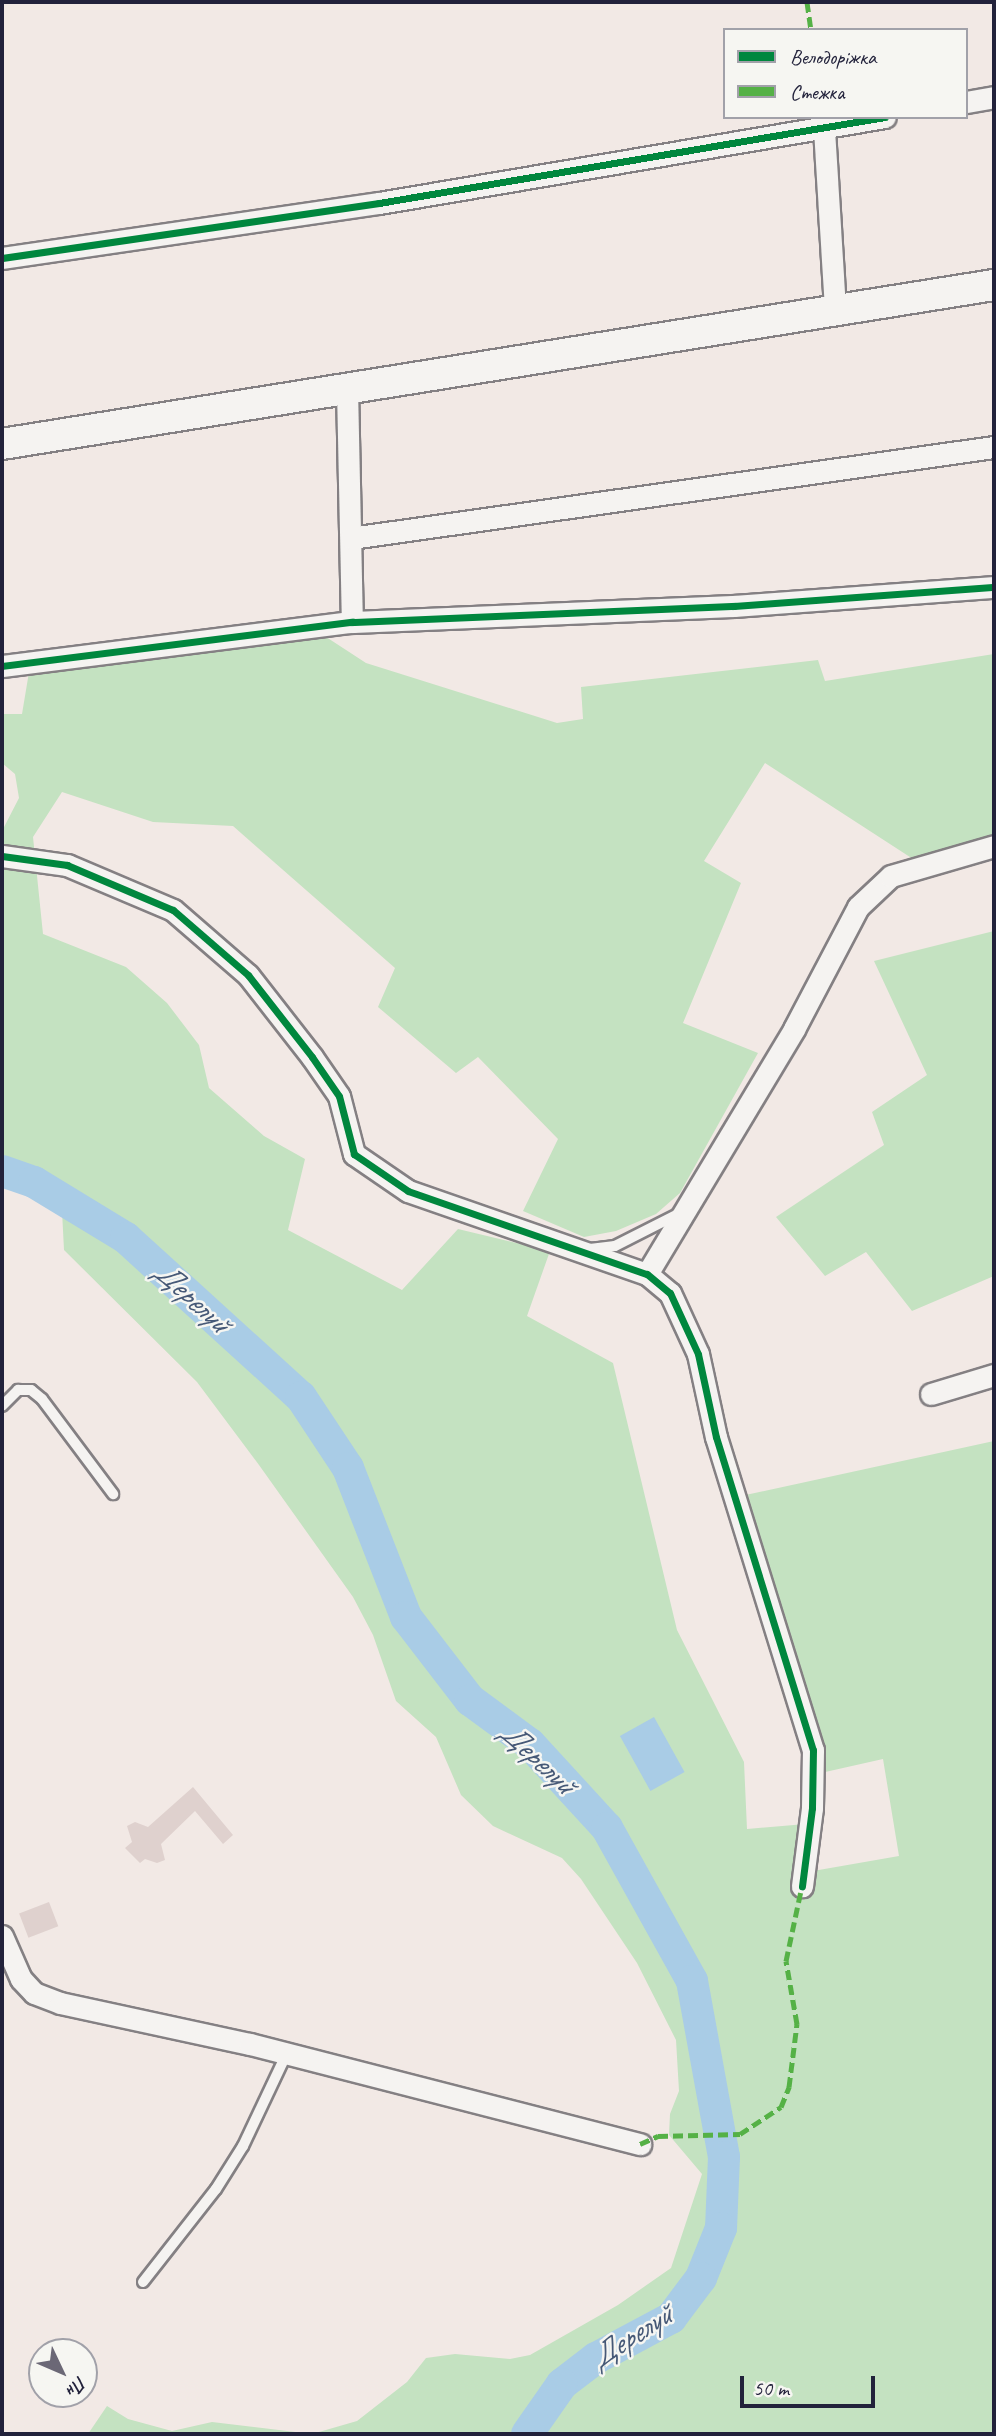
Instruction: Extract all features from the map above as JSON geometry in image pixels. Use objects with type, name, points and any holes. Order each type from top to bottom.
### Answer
[{"type":"main road","points":[[2,444],[994,285]]},
{"type":"street","points":[[968,102],[994,97]]},
{"type":"street","points":[[2,258],[379,203],[875,119]]},
{"type":"street","points":[[824,129],[835,311]]},
{"type":"street","points":[[347,388],[352,622]]},
{"type":"street","points":[[351,538],[994,447]]},
{"type":"street","points":[[2,666],[148,644],[352,622],[734,606],[994,587]]},
{"type":"street","points":[[647,1274],[794,1029],[858,907],[891,876],[994,846]]},
{"type":"street","points":[[2,856],[67,865],[173,909],[248,975],[312,1058],[339,1096],[354,1154],[408,1191],[647,1274],[670,1293],[698,1354],[716,1437],[813,1750],[812,1808],[802,1886]]},
{"type":"street","points":[[931,1394],[994,1375]]},
{"type":"street","points":[[2,1936],[21,1979],[34,1993],[60,2003],[287,2053],[640,2144]]},
{"type":"lane","points":[[576,1251],[615,1247],[686,1209]]},
{"type":"lane","points":[[2,1406],[18,1390],[31,1390],[42,1399],[113,1494]]},
{"type":"lane","points":[[143,2282],[216,2189],[243,2146],[287,2053]]},
{"type":"green space","points":[[320,633],[366,663],[557,723],[583,719],[581,687],[818,660],[825,681],[994,654],[994,854],[930,870],[765,763],[704,861],[741,883],[683,1023],[758,1053],[680,1193],[656,1214],[616,1231],[584,1237],[523,1211],[558,1139],[478,1057],[456,1073],[378,1007],[395,968],[233,826],[153,822],[62,792],[33,837],[43,934],[126,967],[167,1003],[199,1045],[209,1088],[264,1136],[305,1159],[288,1230],[402,1290],[458,1229],[550,1251],[527,1316],[613,1363],[677,1630],[744,1762],[747,1829],[817,1823],[813,1871],[899,1856],[883,1759],[803,1777],[802,1743],[727,1499],[994,1441],[994,2434],[312,2434],[357,2421],[407,2382],[426,2358],[455,2354],[510,2359],[530,2355],[618,2305],[671,2268],[702,2174],[669,2135],[670,2114],[679,2091],[676,2040],[637,1963],[581,1879],[562,1858],[493,1826],[461,1795],[436,1737],[396,1701],[373,1635],[353,1597],[259,1465],[197,1382],[64,1250],[62,1211],[53,1189],[2,1163],[2,831],[19,798],[15,774],[2,763],[2,714],[22,714],[29,672]]},
{"type":"green space","points":[[994,931],[994,1276],[912,1311],[866,1252],[825,1276],[776,1217],[884,1145],[872,1112],[927,1075],[874,961]]},
{"type":"green space","points":[[107,2406],[128,2419],[172,2431],[212,2422],[312,2434],[88,2434]]},
{"type":"water","points":[[654,1717],[685,1772],[650,1791],[620,1736]]},
{"type":"building","points":[[193,1787],[233,1835],[223,1844],[195,1811],[161,1844],[165,1860],[157,1863],[145,1859],[140,1863],[125,1848],[132,1842],[127,1826],[135,1822],[148,1827]]},
{"type":"building","points":[[49,1902],[58,1926],[28,1938],[19,1913]]},
{"type":"waterway","name":"Дерелуй","points":[[2,1171],[34,1182],[126,1238],[301,1397],[348,1468],[406,1617],[470,1700],[530,1744],[607,1828],[692,1981],[724,2157],[721,2228],[701,2278],[671,2318],[596,2358],[562,2384],[527,2434]]},
{"type":"marked path","points":[[807,2],[811,28]]},
{"type":"marked path","points":[[640,2144],[658,2136],[740,2134],[781,2107],[789,2087],[797,2024],[786,1961],[802,1886]]},
{"type":"cycle path","points":[[2,258],[379,203],[873,119]]},
{"type":"cycle path","points":[[2,666],[352,622],[734,606],[994,587]]},
{"type":"cycle path","points":[[2,856],[67,865],[173,910],[248,975],[312,1057],[339,1096],[354,1154],[408,1191],[647,1274],[670,1293],[698,1354],[716,1437],[813,1750],[812,1808],[802,1886]]}]
